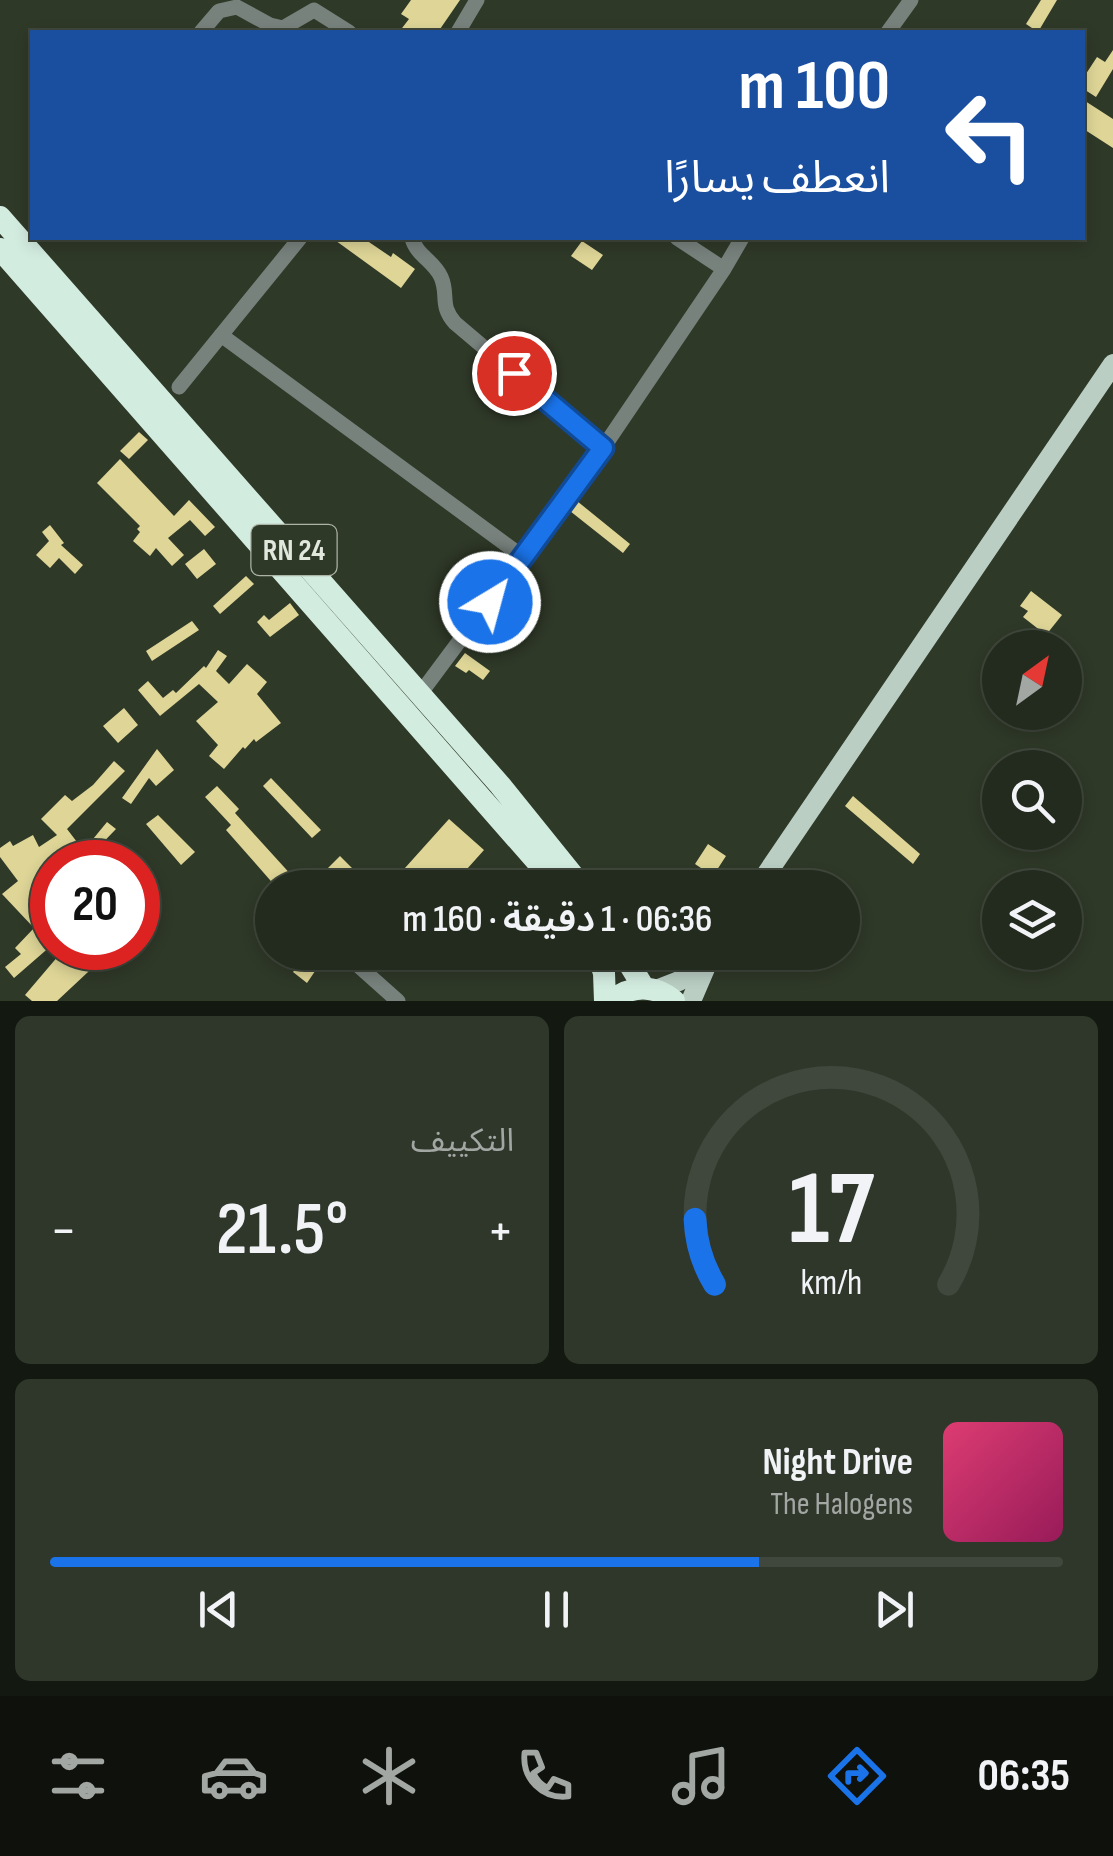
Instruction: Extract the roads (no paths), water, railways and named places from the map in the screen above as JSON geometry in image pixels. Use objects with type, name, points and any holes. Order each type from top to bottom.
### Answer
[{"type":"highway","name":"RN 24","points":[[0,217],[570,870]]},
{"type":"highway","name":"RN 24","points":[[0,249],[544,870]]},
{"type":"highway","points":[[603,970],[608,1001],[631,990],[658,993]]},
{"type":"highway","points":[[638,970],[658,993]]},
{"type":"main road","points":[[769,870],[1113,364]]},
{"type":"main road","points":[[658,993],[692,970]]},
{"type":"main road","points":[[691,1001],[704,970]]},
{"type":"street","points":[[459,30],[478,0]]},
{"type":"street","points":[[889,30],[911,0]]},
{"type":"street","points":[[204,30],[226,7],[237,7],[283,28],[314,10],[346,30]]},
{"type":"street","points":[[179,387],[298,240]]},
{"type":"street","points":[[412,240],[441,276],[444,304],[450,317],[603,448]]},
{"type":"street","points":[[680,240],[724,270]]},
{"type":"street","points":[[420,694],[603,448],[741,240]]},
{"type":"street","points":[[221,335],[522,558]]},
{"type":"street","points":[[363,970],[398,1001]]}]
